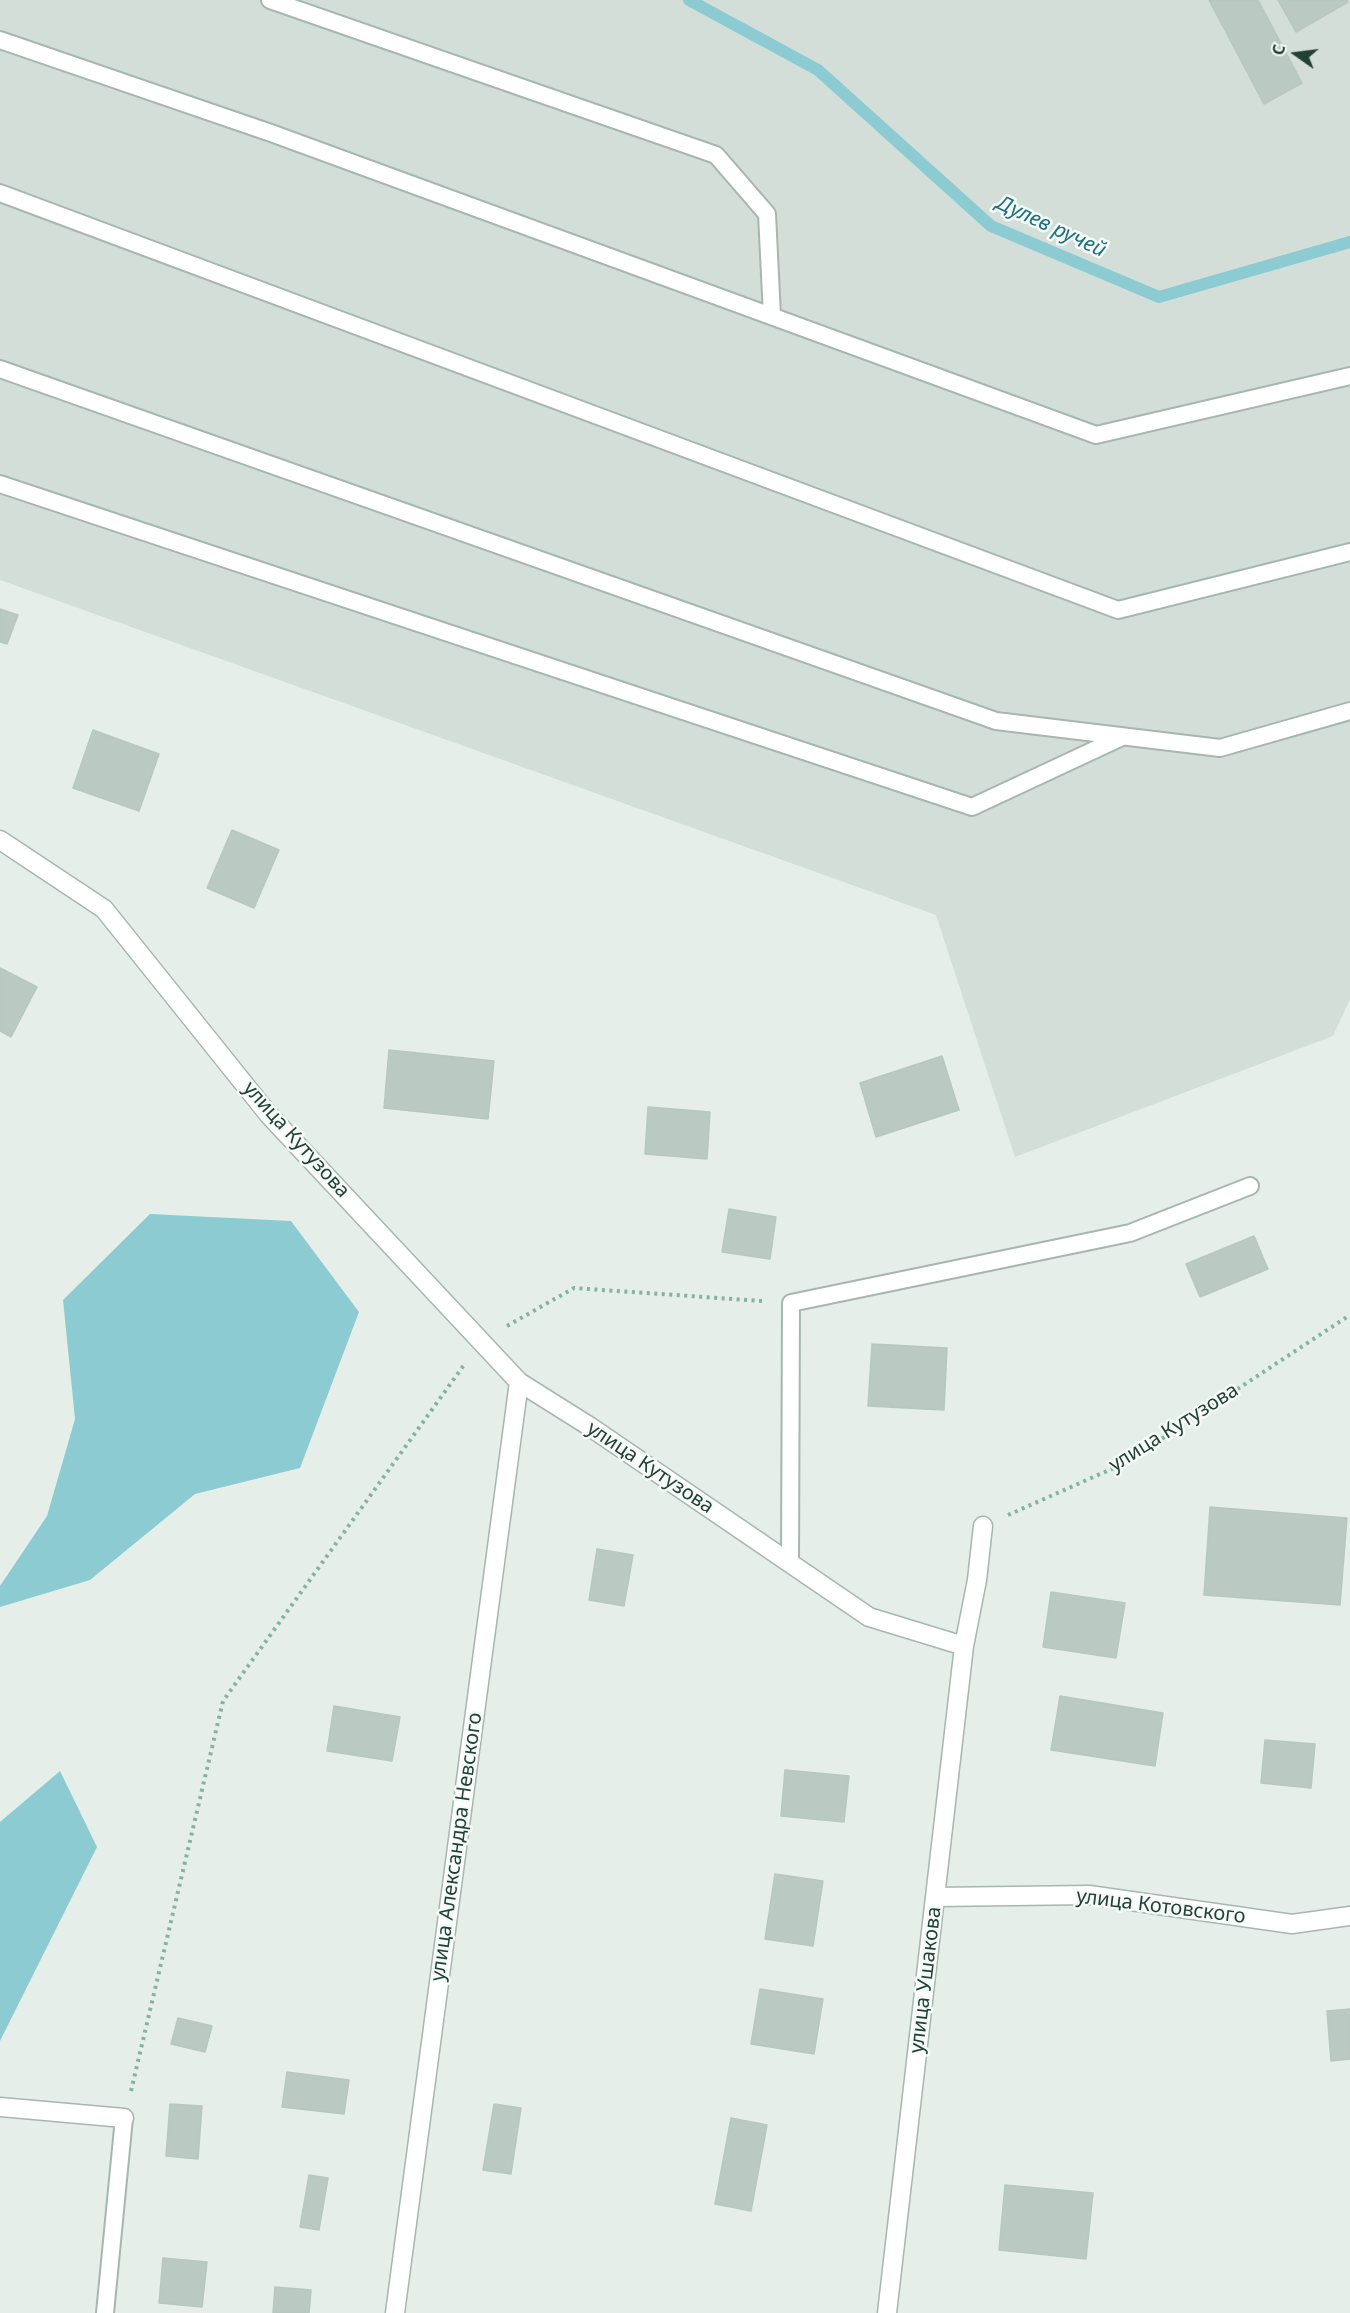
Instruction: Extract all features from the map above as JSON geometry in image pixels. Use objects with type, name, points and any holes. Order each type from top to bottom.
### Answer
[{"type":"street","name":"улица Кутузова","points":[[0,840],[104,909],[269,1115],[519,1382],[589,1426],[869,1617],[964,1646]]},
{"type":"street","name":"улица Александра Невского","points":[[395,2313],[519,1382]]},
{"type":"street","points":[[964,1646],[977,1580],[983,1526]]},
{"type":"street","name":"улица Ушакова","points":[[887,2313],[964,1646]]},
{"type":"street","name":"улица Котовского","points":[[936,1897],[1089,1895],[1292,1924],[1350,1916]]},
{"type":"street","points":[[0,2107],[124,2118]]},
{"type":"lane","points":[[270,0],[716,155],[767,214],[772,316]]},
{"type":"lane","points":[[0,40],[271,133],[1096,435],[1350,376]]},
{"type":"lane","points":[[0,193],[1118,610],[1350,552]]},
{"type":"lane","points":[[0,369],[996,721],[1220,748],[1350,711]]},
{"type":"lane","points":[[0,483],[972,807],[1122,736]]},
{"type":"lane","points":[[790,1562],[791,1303],[1130,1233],[1250,1186]]},
{"type":"lane","points":[[105,2313],[124,2118]]},
{"type":"path","points":[[124,2118],[223,1701],[482,1340],[574,1288],[791,1303]]},
{"type":"path","name":"улица Кутузова","points":[[983,1526],[1125,1463],[1350,1315]]},
{"type":"shaded area","points":[[0,0],[1350,0],[1350,999],[1333,1036],[1015,1157],[936,915],[0,580]]},
{"type":"water","points":[[150,1214],[291,1221],[359,1312],[300,1468],[195,1494],[90,1580],[0,1607],[0,1586],[47,1516],[75,1419],[63,1300]]},
{"type":"water","points":[[60,1771],[97,1847],[0,2041],[0,1822]]},
{"type":"building","points":[[1209,0],[1258,0],[1302,83],[1264,104]]},
{"type":"building","points":[[1278,0],[1347,0],[1348,2],[1296,32]]},
{"type":"building","points":[[0,609],[18,615],[7,644],[0,642]]},
{"type":"building","points":[[93,730],[159,754],[139,811],[73,788]]},
{"type":"building","points":[[232,830],[279,850],[254,908],[207,888]]},
{"type":"building","points":[[0,968],[37,987],[11,1037],[0,1031]]},
{"type":"building","points":[[389,1050],[494,1061],[488,1119],[384,1108]]},
{"type":"building","points":[[942,1056],[959,1110],[876,1137],[860,1083]]},
{"type":"building","points":[[648,1107],[710,1112],[707,1159],[645,1154]]},
{"type":"building","points":[[729,1209],[776,1217],[770,1259],[722,1252]]},
{"type":"building","points":[[1254,1236],[1268,1269],[1200,1297],[1186,1264]]},
{"type":"building","points":[[872,1344],[947,1348],[944,1410],[868,1406]]},
{"type":"building","points":[[1210,1507],[1347,1518],[1340,1605],[1204,1595]]},
{"type":"building","points":[[597,1549],[633,1555],[624,1606],[589,1600]]},
{"type":"building","points":[[1051,1592],[1125,1603],[1116,1658],[1043,1647]]},
{"type":"building","points":[[1060,1696],[1163,1713],[1155,1766],[1051,1750]]},
{"type":"building","points":[[334,1706],[400,1717],[392,1761],[327,1751]]},
{"type":"building","points":[[1265,1740],[1315,1744],[1311,1788],[1261,1783]]},
{"type":"building","points":[[785,1770],[849,1776],[844,1822],[781,1816]]},
{"type":"building","points":[[775,1874],[823,1881],[813,1946],[765,1939]]},
{"type":"building","points":[[760,1989],[823,1999],[814,2054],[751,2044]]},
{"type":"building","points":[[1350,2009],[1350,2059],[1331,2061],[1327,2011]]},
{"type":"building","points":[[178,2018],[212,2026],[205,2052],[171,2044]]},
{"type":"building","points":[[287,2072],[349,2080],[344,2114],[282,2107]]},
{"type":"building","points":[[170,2104],[202,2106],[198,2159],[166,2156]]},
{"type":"building","points":[[494,2104],[521,2108],[511,2174],[483,2170]]},
{"type":"building","points":[[731,2118],[767,2125],[751,2211],[715,2204]]},
{"type":"building","points":[[309,2175],[328,2178],[319,2230],[300,2227]]},
{"type":"building","points":[[1005,2185],[1093,2193],[1086,2259],[999,2250]]},
{"type":"building","points":[[163,2258],[207,2262],[202,2307],[159,2303]]},
{"type":"building","points":[[275,2287],[311,2290],[309,2313],[273,2313]]},
{"type":"waterway","name":"Дулев ручей","points":[[689,0],[818,70],[991,226],[1159,297],[1350,242]]}]
